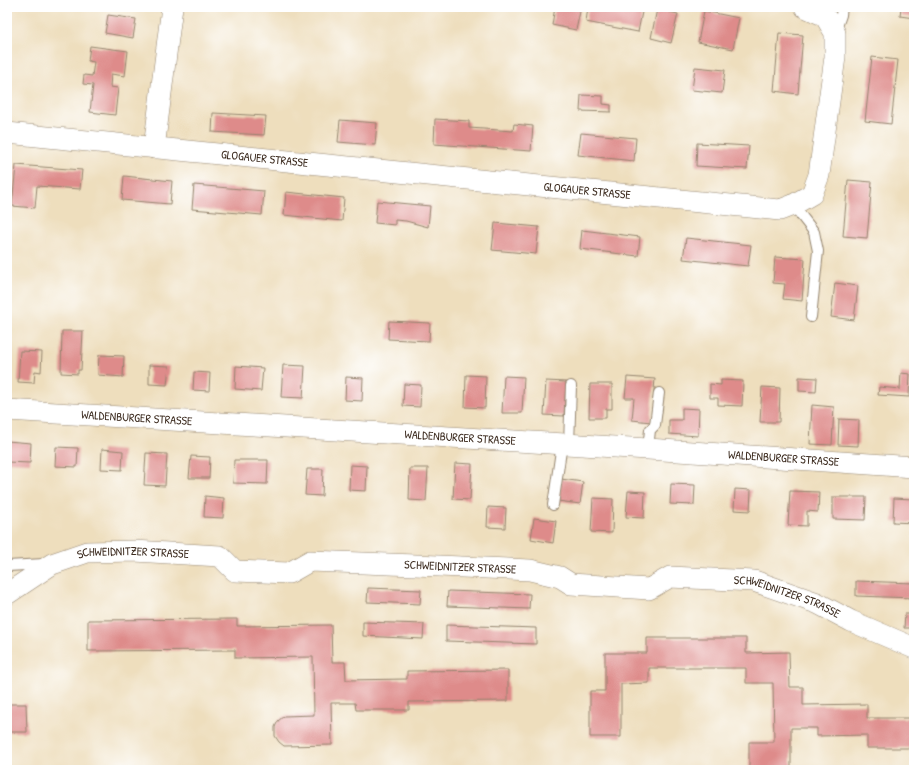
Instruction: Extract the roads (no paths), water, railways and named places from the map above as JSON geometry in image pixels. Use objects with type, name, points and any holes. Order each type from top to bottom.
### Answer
[{"type":"street","points":[[154,148],[172,7]]},
{"type":"street","points":[[805,7],[825,16],[835,33]]},
{"type":"street","name":"GLOGAUER STRASSE","points":[[7,133],[780,210],[793,206],[812,194],[820,175],[835,57],[835,33]]},
{"type":"street","name":"WALDENBURGER STRASSE","points":[[7,410],[648,449],[914,467]]},
{"type":"street","name":"SCHWEIDNITZER STRASSE","points":[[7,594],[52,564],[87,552],[134,551],[220,556],[235,571],[289,573],[310,561],[530,570],[560,577],[571,584],[648,589],[670,577],[754,581],[817,603],[851,622],[914,648]]},
{"type":"lane","points":[[835,33],[842,15],[842,7]]},
{"type":"lane","points":[[793,206],[814,232],[818,251],[812,317]]},
{"type":"lane","points":[[553,505],[565,444],[571,386]]},
{"type":"lane","points":[[648,449],[650,430],[655,426],[659,393]]},
{"type":"lane","points":[[7,566],[52,564]]}]
